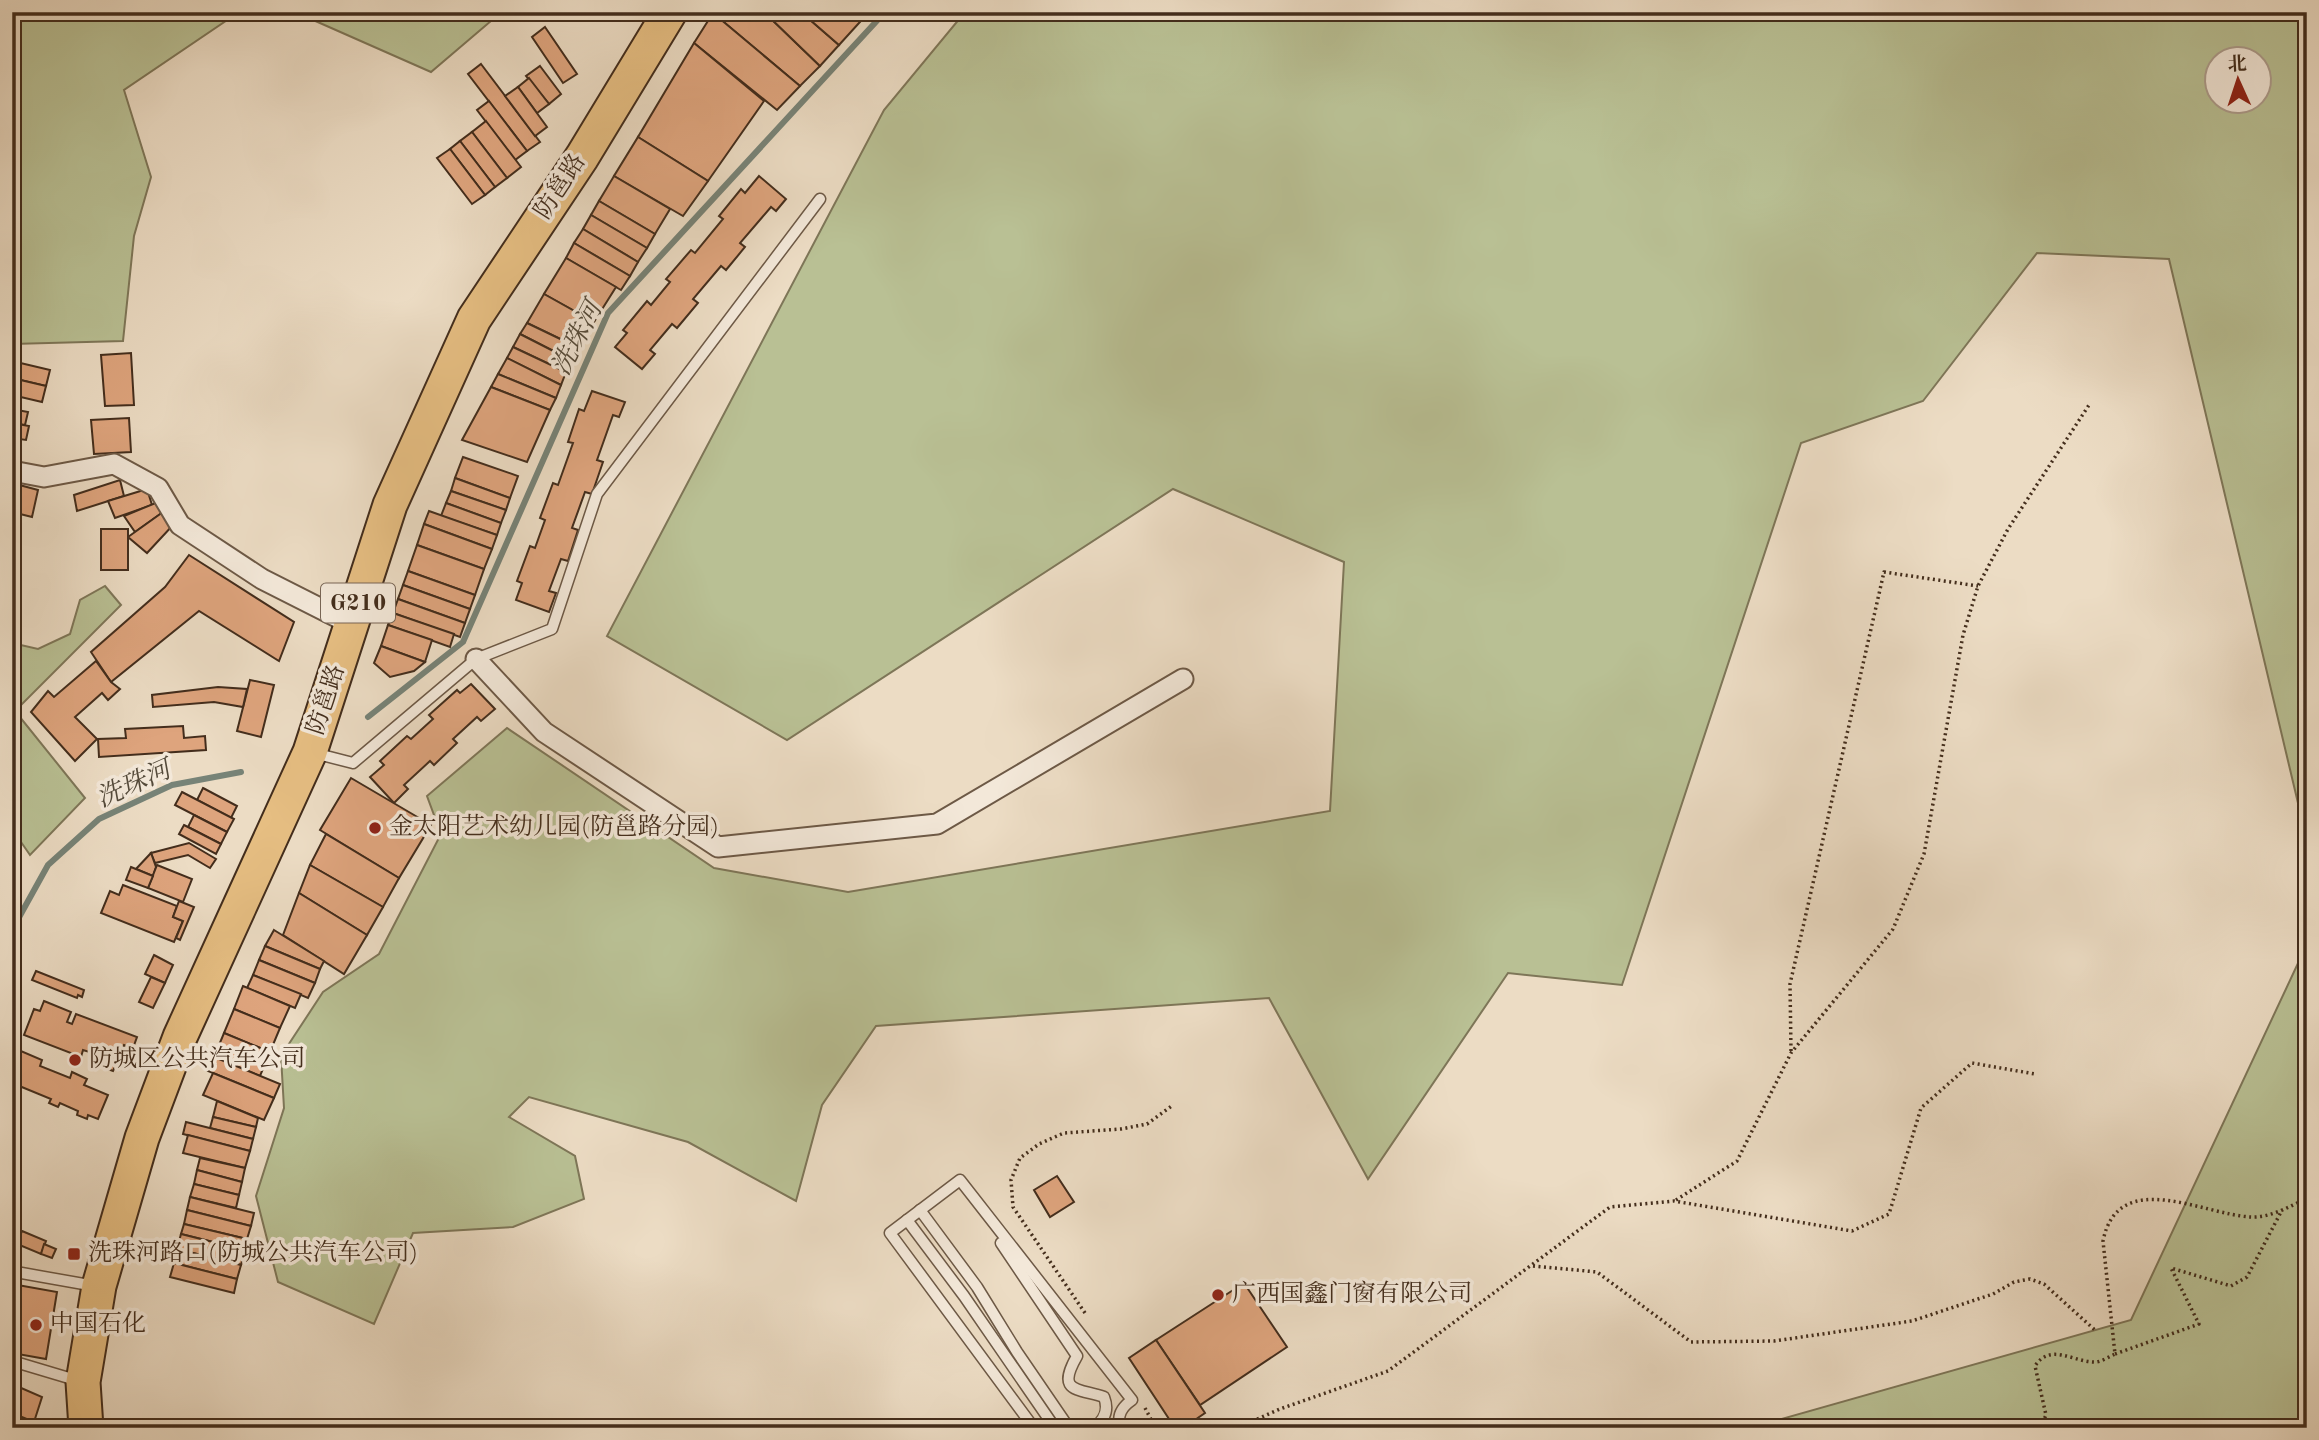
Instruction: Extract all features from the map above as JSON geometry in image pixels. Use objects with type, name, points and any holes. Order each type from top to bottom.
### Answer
[{"type":"highway","name":"防邕路","points":[[86,1428],[83,1382],[99,1286],[142,1138],[180,1037],[310,752],[390,505],[474,319],[582,157],[670,12]]},
{"type":"street","points":[[12,471],[44,477],[114,464],[158,488],[180,525],[262,579],[351,624]]},
{"type":"street","points":[[476,659],[544,732],[718,847],[937,824],[1184,679]]},
{"type":"lane","points":[[310,752],[353,763],[476,659],[552,629],[597,494],[820,199]]},
{"type":"lane","points":[[960,1180],[890,1233],[1034,1428]]},
{"type":"lane","points":[[960,1180],[1137,1401],[1120,1413],[1121,1428]]},
{"type":"lane","points":[[960,1180],[1077,1356],[1069,1371],[1069,1384],[1076,1391],[1104,1397],[1106,1414],[1101,1423],[1093,1428]]},
{"type":"lane","points":[[920,1210],[977,1287],[1069,1428]]},
{"type":"lane","points":[[907,1220],[964,1296],[1055,1428]]},
{"type":"lane","points":[[12,1292],[16,1272],[99,1286]]},
{"type":"lane","points":[[12,1361],[83,1382]]},
{"type":"path","points":[[1674,1201],[1737,1161],[1791,1053],[1894,929],[1924,854],[1963,635],[1978,586],[2008,529],[2089,405]]},
{"type":"path","points":[[1791,1053],[1790,984],[1884,572],[1978,586]]},
{"type":"path","points":[[1237,1428],[1280,1409],[1388,1371],[1610,1207],[1674,1201],[1852,1231],[1889,1214],[1921,1108],[1972,1063],[2035,1074]]},
{"type":"path","points":[[1087,1316],[1013,1207],[1011,1180],[1020,1158],[1039,1144],[1064,1133],[1121,1129],[1147,1124],[1173,1105]]},
{"type":"path","points":[[2115,1354],[2102,1241],[2106,1223],[2119,1209],[2138,1201],[2167,1199],[2253,1218],[2283,1210],[2307,1198]]},
{"type":"path","points":[[2040,1428],[2046,1415],[2035,1366],[2040,1358],[2052,1353],[2096,1363],[2199,1324],[2171,1268],[2231,1286],[2247,1277],[2283,1210]]},
{"type":"path","points":[[1531,1265],[1597,1272],[1691,1342],[1774,1341],[1912,1321],[1993,1294],[2014,1282],[2030,1279],[2044,1284],[2096,1331]]},
{"type":"path","points":[[1137,1401],[1155,1426]]},
{"type":"path","points":[[1137,1401],[1155,1426]]},
{"type":"green space","points":[[12,12],[239,12],[124,90],[151,177],[134,236],[123,341],[12,344]]},
{"type":"green space","points":[[295,12],[497,12],[498,15],[431,72]]},
{"type":"green space","points":[[965,12],[2307,12],[2307,841],[2169,259],[2037,253],[1923,401],[1801,443],[1622,985],[1508,973],[1368,1179],[1269,998],[876,1026],[822,1105],[796,1201],[688,1142],[529,1097],[509,1117],[575,1156],[584,1199],[513,1227],[413,1233],[374,1324],[278,1282],[256,1196],[284,1108],[281,1056],[323,992],[379,954],[441,834],[427,796],[507,728],[714,868],[848,892],[1330,811],[1344,562],[1173,489],[787,740],[607,636],[884,110]]},
{"type":"green space","points":[[105,586],[121,605],[15,711],[85,798],[30,855],[12,829],[12,643],[38,649],[70,634],[80,600]]},
{"type":"green space","points":[[2307,944],[2307,1428],[1750,1428],[2131,1320]]},
{"type":"building","points":[[764,12],[820,66],[800,86],[713,13]]},
{"type":"building","points":[[764,12],[801,12],[839,45],[820,66]]},
{"type":"building","points":[[801,12],[869,12],[839,45]]},
{"type":"building","points":[[713,13],[800,86],[777,110],[694,43]]},
{"type":"building","points":[[545,27],[577,74],[563,83],[532,37]]},
{"type":"building","points":[[694,43],[764,101],[708,181],[638,137]]},
{"type":"building","points":[[481,64],[540,142],[527,151],[468,74]]},
{"type":"building","points":[[540,66],[561,94],[549,104],[526,76]]},
{"type":"building","points":[[529,78],[549,104],[537,113],[518,87]]},
{"type":"building","points":[[518,87],[547,127],[535,136],[505,96]]},
{"type":"building","points":[[489,101],[527,151],[515,160],[477,110]]},
{"type":"building","points":[[486,121],[521,167],[507,178],[472,132]]},
{"type":"building","points":[[472,132],[507,178],[495,187],[460,141]]},
{"type":"building","points":[[638,137],[708,181],[683,216],[614,176]]},
{"type":"building","points":[[460,141],[495,187],[485,195],[450,149]]},
{"type":"building","points":[[450,149],[485,195],[472,204],[437,158]]},
{"type":"building","points":[[614,176],[670,209],[655,234],[599,201]]},
{"type":"building","points":[[759,176],[786,199],[776,211],[771,207],[740,243],[745,247],[726,270],[721,266],[693,299],[698,303],[677,328],[672,324],[650,350],[655,354],[642,369],[615,347],[627,333],[623,330],[647,301],[651,305],[670,282],[666,279],[691,250],[695,253],[723,219],[719,216],[741,189],[745,193]]},
{"type":"building","points":[[599,201],[655,234],[647,248],[591,215]]},
{"type":"building","points":[[591,215],[647,248],[638,262],[583,229]]},
{"type":"building","points":[[583,229],[638,262],[630,276],[574,243]]},
{"type":"building","points":[[574,243],[630,276],[621,290],[566,258]]},
{"type":"building","points":[[566,258],[616,287],[594,322],[544,294]]},
{"type":"building","points":[[544,294],[594,322],[579,348],[527,323]]},
{"type":"building","points":[[527,323],[579,348],[571,360],[520,334]]},
{"type":"building","points":[[520,334],[571,360],[566,372],[513,347]]},
{"type":"building","points":[[513,347],[566,372],[561,385],[507,358]]},
{"type":"building","points":[[131,353],[134,405],[105,406],[101,355]]},
{"type":"building","points":[[507,358],[561,385],[556,398],[498,374]]},
{"type":"building","points":[[12,361],[50,370],[46,386],[12,378]]},
{"type":"building","points":[[498,374],[556,398],[550,410],[491,387]]},
{"type":"building","points":[[12,378],[46,386],[42,402],[12,395]]},
{"type":"building","points":[[491,387],[550,410],[527,462],[462,440]]},
{"type":"building","points":[[592,391],[625,402],[619,417],[613,415],[597,460],[603,462],[592,494],[585,492],[572,528],[578,530],[568,561],[561,559],[549,591],[556,593],[549,612],[516,600],[522,583],[517,581],[530,546],[535,548],[545,520],[540,518],[553,483],[558,485],[573,443],[568,442],[579,409],[584,411]]},
{"type":"building","points":[[12,409],[28,412],[25,425],[12,423]]},
{"type":"building","points":[[129,418],[131,452],[94,454],[91,420]]},
{"type":"building","points":[[12,423],[29,426],[26,440],[12,438]]},
{"type":"building","points":[[12,438],[18,439],[14,461],[12,461]]},
{"type":"building","points":[[463,457],[518,476],[510,498],[455,478]]},
{"type":"building","points":[[455,478],[510,498],[506,510],[451,491]]},
{"type":"building","points":[[120,480],[124,496],[77,511],[74,495]]},
{"type":"building","points":[[12,483],[38,490],[32,517],[12,512]]},
{"type":"building","points":[[147,489],[152,505],[115,518],[108,501]]},
{"type":"building","points":[[451,491],[506,510],[501,523],[446,503]]},
{"type":"building","points":[[158,502],[163,512],[135,532],[124,516]]},
{"type":"building","points":[[446,503],[501,523],[497,535],[441,516]]},
{"type":"building","points":[[429,511],[497,535],[492,549],[424,524]]},
{"type":"building","points":[[163,512],[174,524],[147,553],[128,537]]},
{"type":"building","points":[[424,524],[492,549],[484,569],[417,545]]},
{"type":"building","points":[[101,529],[128,529],[128,570],[101,570]]},
{"type":"building","points":[[417,545],[484,569],[475,595],[408,571]]},
{"type":"building","points":[[189,555],[294,622],[279,661],[199,611],[111,682],[91,652],[165,587]]},
{"type":"building","points":[[408,571],[475,595],[470,609],[403,585]]},
{"type":"building","points":[[403,585],[470,609],[465,623],[398,599]]},
{"type":"building","points":[[398,599],[465,623],[460,637],[393,613]]},
{"type":"building","points":[[393,613],[454,634],[450,647],[388,625]]},
{"type":"building","points":[[388,625],[432,640],[425,662],[381,646]]},
{"type":"building","points":[[381,646],[425,662],[414,671],[390,677],[374,663]]},
{"type":"building","points":[[96,661],[111,682],[120,689],[108,700],[102,693],[75,717],[97,739],[75,761],[31,712],[48,691],[54,697]]},
{"type":"building","points":[[250,680],[274,685],[261,737],[237,731]]},
{"type":"building","points":[[471,684],[495,709],[481,721],[477,717],[453,739],[457,743],[434,765],[430,761],[404,785],[408,789],[394,803],[370,777],[384,765],[380,761],[407,736],[411,739],[433,719],[429,715],[457,690],[460,693]]},
{"type":"building","points":[[218,687],[247,689],[243,707],[214,702],[153,707],[152,695]]},
{"type":"building","points":[[183,726],[184,738],[205,736],[206,750],[99,757],[98,739],[126,738],[125,729]]},
{"type":"building","name":"金太阳艺术幼儿园(防邕路分园)","points":[[351,778],[431,825],[399,878],[320,830]]},
{"type":"building","points":[[203,788],[237,806],[231,818],[197,800]]},
{"type":"building","points":[[182,792],[234,819],[227,832],[175,805]]},
{"type":"building","points":[[194,815],[227,832],[221,844],[188,827]]},
{"type":"building","points":[[184,825],[221,844],[216,854],[179,834]]},
{"type":"building","points":[[326,834],[399,878],[383,907],[310,865]]},
{"type":"building","points":[[189,843],[216,859],[210,868],[188,855],[155,863],[151,853]]},
{"type":"building","points":[[151,853],[156,867],[153,876],[136,869]]},
{"type":"building","points":[[157,865],[192,879],[183,902],[148,888]]},
{"type":"building","points":[[310,865],[383,907],[367,935],[299,893]]},
{"type":"building","points":[[131,867],[153,876],[148,888],[126,880]]},
{"type":"building","points":[[123,885],[177,906],[173,917],[183,921],[174,942],[101,913],[110,891],[119,895]]},
{"type":"building","points":[[299,893],[367,935],[344,974],[283,935]]},
{"type":"building","points":[[179,901],[194,907],[180,940],[176,938],[183,921],[173,917]]},
{"type":"building","points":[[274,930],[324,961],[320,969],[265,946]]},
{"type":"building","points":[[265,946],[320,969],[315,983],[259,960]]},
{"type":"building","points":[[154,955],[173,965],[165,983],[145,974]]},
{"type":"building","points":[[259,960],[315,983],[308,998],[253,975]]},
{"type":"building","points":[[36,971],[84,990],[82,997],[78,995],[77,998],[32,980]]},
{"type":"building","points":[[253,975],[301,994],[295,1008],[247,988]]},
{"type":"building","points":[[151,977],[165,983],[153,1008],[139,1002]]},
{"type":"building","points":[[243,986],[290,1006],[280,1028],[234,1009]]},
{"type":"building","points":[[44,1001],[71,1012],[67,1022],[72,1024],[76,1014],[137,1037],[133,1048],[124,1045],[113,1071],[99,1066],[101,1062],[90,1059],[93,1053],[83,1050],[81,1057],[24,1035],[34,1009],[40,1011]]},
{"type":"building","points":[[234,1009],[280,1028],[270,1052],[224,1033]]},
{"type":"building","points":[[224,1033],[270,1052],[260,1076],[214,1057]]},
{"type":"building","points":[[12,1038],[20,1041],[16,1049],[42,1060],[40,1066],[70,1078],[72,1072],[87,1079],[84,1085],[108,1095],[98,1119],[77,1115],[78,1111],[60,1103],[58,1107],[49,1103],[51,1099],[12,1083]]},
{"type":"building","points":[[214,1057],[280,1084],[274,1098],[208,1071]]},
{"type":"building","points":[[213,1073],[274,1098],[264,1120],[203,1095]]},
{"type":"building","points":[[217,1101],[258,1118],[256,1127],[213,1117]]},
{"type":"building","points":[[213,1117],[256,1127],[253,1139],[210,1128]]},
{"type":"building","points":[[186,1122],[253,1139],[250,1151],[183,1134]]},
{"type":"building","points":[[188,1135],[250,1151],[245,1168],[183,1153]]},
{"type":"building","points":[[200,1158],[245,1168],[242,1182],[197,1170]]},
{"type":"building","points":[[197,1170],[242,1182],[239,1195],[194,1184]]},
{"type":"building","points":[[1057,1176],[1074,1202],[1050,1217],[1034,1190]]},
{"type":"building","points":[[194,1184],[239,1195],[236,1208],[190,1197]]},
{"type":"building","points":[[190,1197],[254,1213],[251,1226],[187,1210]]},
{"type":"building","points":[[187,1210],[251,1226],[247,1239],[184,1224]]},
{"type":"building","points":[[184,1224],[247,1239],[245,1250],[181,1234]]},
{"type":"building","points":[[12,1230],[21,1234],[17,1244],[12,1242]]},
{"type":"building","points":[[22,1231],[46,1241],[41,1254],[17,1244]]},
{"type":"building","points":[[181,1234],[245,1250],[241,1265],[177,1249]]},
{"type":"building","points":[[44,1244],[56,1249],[52,1258],[41,1254]]},
{"type":"building","points":[[177,1249],[241,1265],[237,1279],[174,1263]]},
{"type":"building","points":[[174,1263],[237,1279],[234,1293],[170,1277]]},
{"type":"building","points":[[1244,1283],[1287,1347],[1200,1405],[1156,1340]]},
{"type":"building","points":[[12,1284],[57,1292],[46,1359],[12,1353]]},
{"type":"building","points":[[1156,1340],[1205,1413],[1183,1428],[1175,1428],[1129,1358]]},
{"type":"building","points":[[12,1384],[42,1397],[34,1422],[12,1413]]},
{"type":"waterway","name":"洗珠河","points":[[368,717],[463,642],[608,313],[885,12]]},
{"type":"waterway","name":"洗珠河","points":[[12,930],[48,865],[99,819],[172,785],[241,772]]},
{"type":"place","name":"金太阳艺术幼儿园(防邕路分园)","points":[[375,828]]},
{"type":"place","name":"防城区公共汽车公司","points":[[75,1060]]},
{"type":"place","name":"洗珠河路口(防城公共汽车公司)","points":[[74,1254]]},
{"type":"place","name":"广西国鑫门窗有限公司","points":[[1218,1295]]},
{"type":"place","name":"中国石化","points":[[36,1325]]}]
